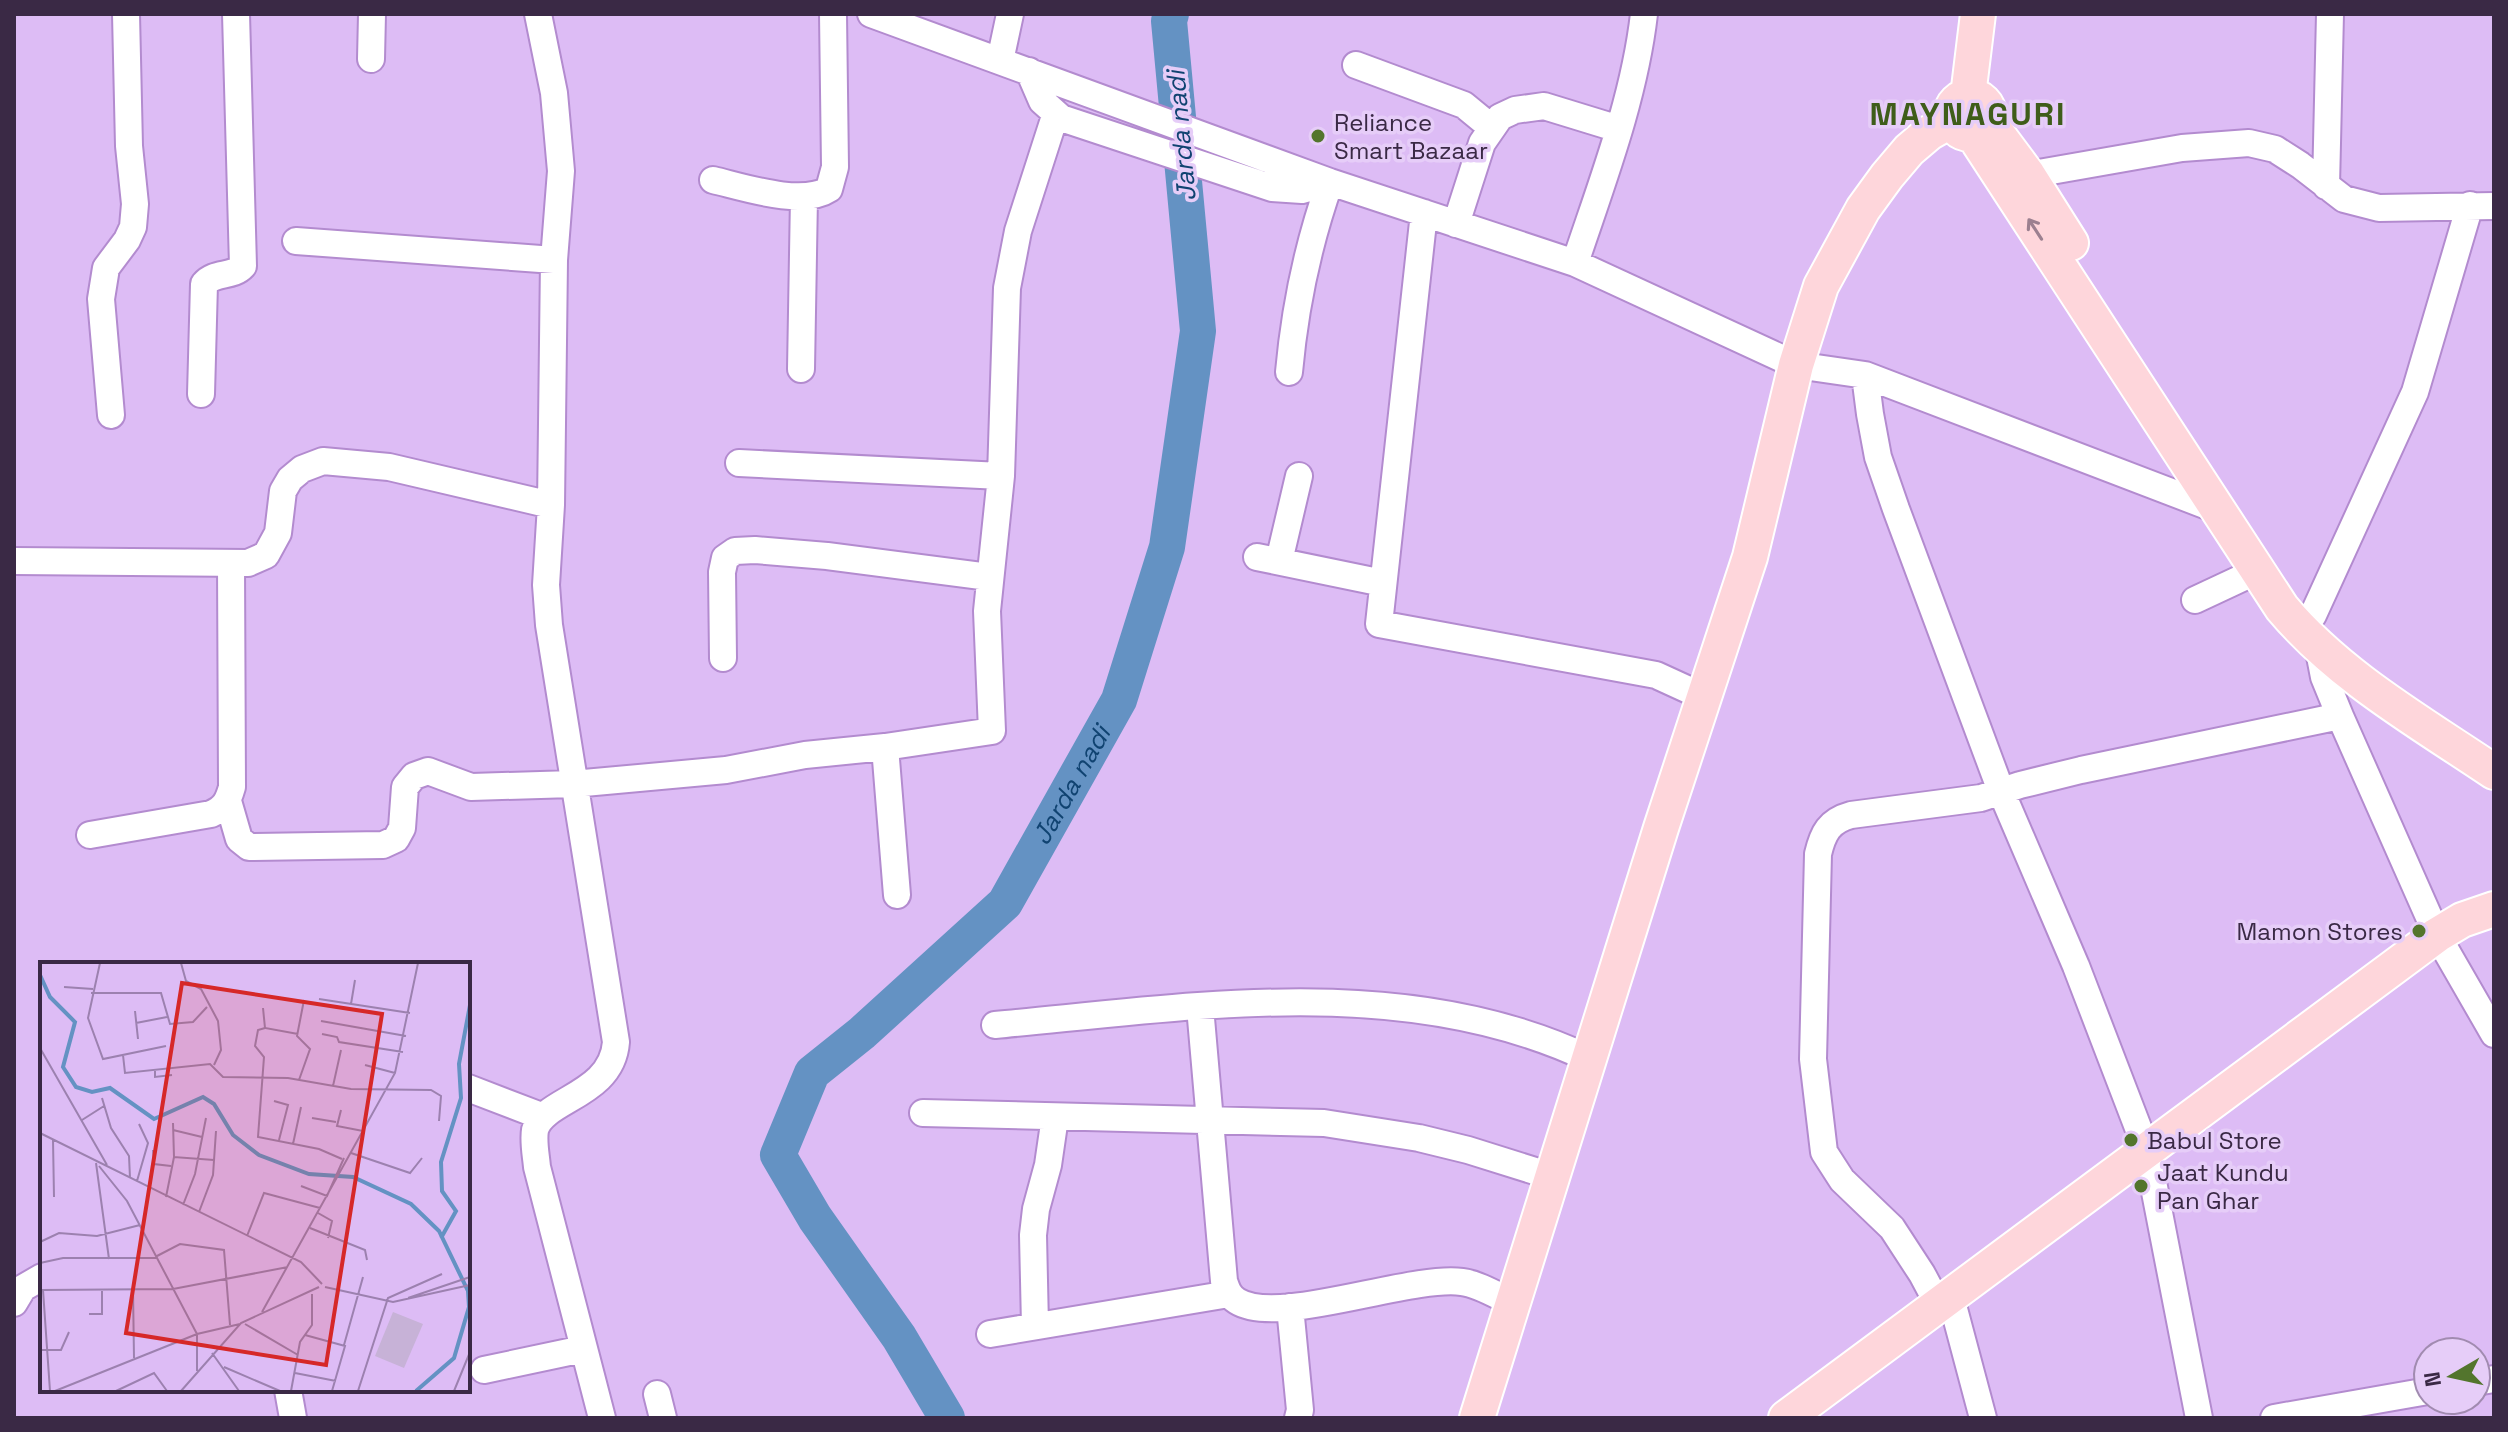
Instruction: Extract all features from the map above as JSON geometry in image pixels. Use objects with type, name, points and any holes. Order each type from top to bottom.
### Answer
[{"type":"main road","points":[[1978,14],[1970,118],[2282,608],[2494,748]]},
{"type":"main road","points":[[1970,118],[2028,175],[2264,554],[2316,631],[2359,681],[2494,772]]},
{"type":"main road","points":[[1477,1418],[1750,557],[1796,365],[1821,286],[1863,209],[1909,150],[1929,133],[1970,118]]},
{"type":"main road","points":[[1786,1418],[2437,935],[2462,920],[2494,909]]},
{"type":"street","points":[[111,415],[101,299],[106,268],[133,227],[135,204],[129,146],[126,14]]},
{"type":"street","points":[[201,394],[204,284],[209,278],[238,272],[243,266],[236,14]]},
{"type":"street","points":[[371,59],[372,14]]},
{"type":"street","points":[[538,14],[554,93],[561,171],[554,260],[551,505],[546,585],[549,625],[573,784],[613,1011],[615,1056],[610,1066],[575,1098],[541,1116],[535,1129],[537,1167],[602,1418]]},
{"type":"street","points":[[713,180],[804,197],[821,195],[829,189],[835,167],[833,14]]},
{"type":"street","points":[[871,14],[1330,182],[1575,263],[1796,365],[1865,375],[2218,510]]},
{"type":"street","points":[[1000,61],[1010,14]]},
{"type":"street","points":[[1575,263],[1619,129],[1641,42],[1644,14]]},
{"type":"street","points":[[2326,186],[2330,14]]},
{"type":"street","points":[[1356,65],[1464,105],[1492,128]]},
{"type":"street","points":[[1033,73],[1037,93],[1058,117],[1257,185],[1291,191],[1330,182]]},
{"type":"street","points":[[1456,224],[1482,143],[1500,117],[1515,110],[1544,106],[1619,129]]},
{"type":"street","points":[[228,801],[239,839],[249,847],[363,847],[383,845],[396,839],[402,828],[405,787],[414,776],[428,771],[471,787],[573,784],[726,770],[805,755],[992,731],[987,611],[1001,476],[1007,288],[1012,258],[1058,117]]},
{"type":"street","points":[[2028,175],[2182,148],[2249,143],[2275,149],[2344,199],[2379,208],[2482,205],[2415,392],[2316,631],[2324,677],[2340,716],[2437,935],[2494,1034]]},
{"type":"street","points":[[1289,372],[1299,292],[1317,218],[1330,182]]},
{"type":"street","points":[[801,369],[804,197]]},
{"type":"street","points":[[1424,213],[1379,624],[1656,675],[1704,697]]},
{"type":"street","points":[[296,241],[554,260]]},
{"type":"street","points":[[1865,375],[1878,457],[2001,791],[2076,966],[2147,1151],[2199,1418]]},
{"type":"street","points":[[14,561],[248,563],[266,555],[278,533],[283,491],[290,479],[302,469],[323,461],[389,467],[551,505]]},
{"type":"street","points":[[739,463],[1001,476]]},
{"type":"street","points":[[1299,476],[1268,559],[1383,583]]},
{"type":"street","points":[[723,658],[722,572],[725,558],[735,551],[827,556],[989,577]]},
{"type":"street","points":[[90,835],[211,814],[228,801],[232,787],[231,564]]},
{"type":"street","points":[[2195,600],[2257,571]]},
{"type":"street","points":[[1983,1418],[1944,1299],[1922,1274],[1892,1228],[1842,1180],[1824,1152],[1813,1059],[1818,854],[1822,837],[1836,819],[1851,815],[1981,798],[2081,770],[2340,716]]},
{"type":"street","points":[[885,747],[897,895]]},
{"type":"street","points":[[995,1025],[1200,1007],[1312,1001],[1397,1007],[1470,1019],[1561,1045],[1590,1059]]},
{"type":"street","points":[[1200,1007],[1224,1281],[1229,1294],[1239,1302],[1257,1308],[1290,1307],[1435,1282],[1464,1282],[1513,1303]]},
{"type":"street","points":[[470,1089],[541,1116]]},
{"type":"street","points":[[923,1113],[1290,1121],[1374,1130],[1468,1150],[1554,1177]]},
{"type":"street","points":[[1035,1326],[1033,1235],[1055,1117]]},
{"type":"street","points":[[14,1303],[23,1288],[40,1278]]},
{"type":"street","points":[[990,1334],[1229,1294]]},
{"type":"street","points":[[1290,1307],[1300,1410],[1298,1418]]},
{"type":"street","points":[[484,1370],[583,1349]]},
{"type":"street","points":[[288,1392],[293,1418]]},
{"type":"street","points":[[2274,1418],[2412,1394]]},
{"type":"waterway","name":"Jarda nadi","points":[[947,1418],[899,1337],[815,1218],[778,1155],[812,1073],[862,1033],[1005,903],[1119,700],[1167,547],[1198,331],[1169,21],[1171,14]]},
{"type":"place","name":"Reliance Smart Bazaar","points":[[1318,136]]},
{"type":"place","name":"Mamon Stores","points":[[2419,931]]},
{"type":"place","name":"Babul Store","points":[[2131,1140]]},
{"type":"place","name":"Jaat Kundu Pan Ghar","points":[[2141,1186]]},
{"type":"district","name":"MAYNAGURI","points":[[1968,114]]}]
